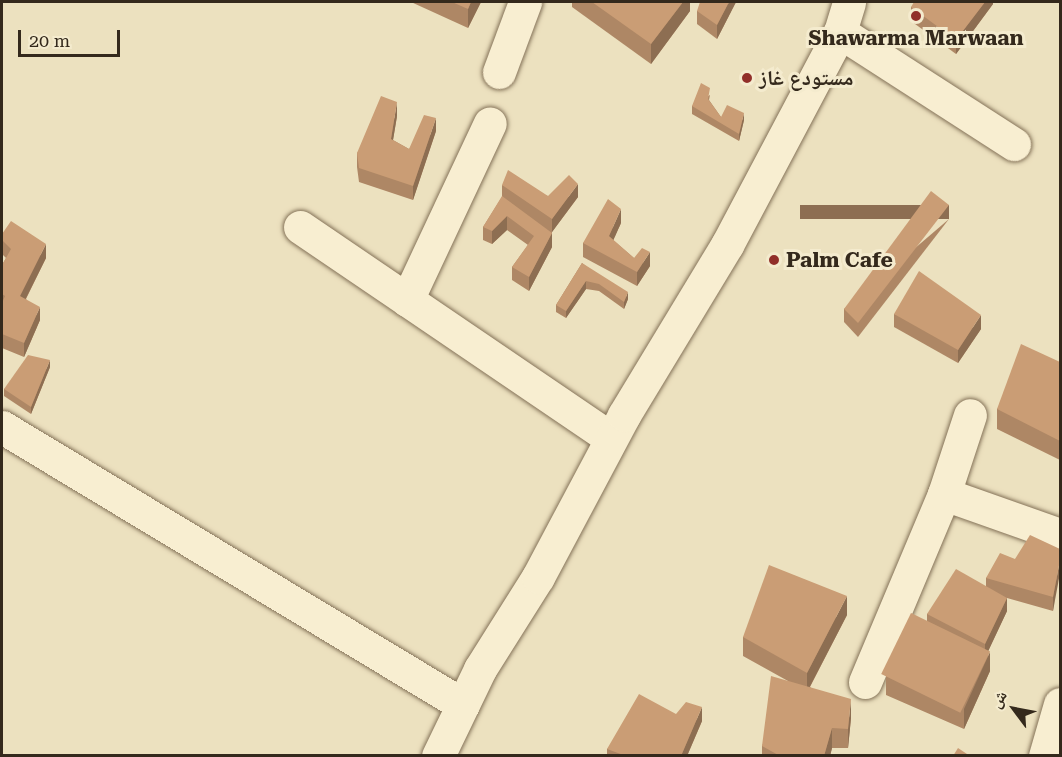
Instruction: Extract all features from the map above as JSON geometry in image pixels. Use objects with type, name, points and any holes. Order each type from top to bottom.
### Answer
[{"type":"street","points":[[499,72],[525,2]]},
{"type":"street","points":[[438,756],[463,705],[611,438],[727,245],[840,32],[849,2]]},
{"type":"street","points":[[840,32],[1014,144]]},
{"type":"street","points":[[407,300],[490,123]]},
{"type":"street","points":[[300,227],[611,438]]},
{"type":"street","points":[[865,682],[944,494],[970,415]]},
{"type":"street","points":[[2,427],[463,705]]},
{"type":"street","points":[[944,494],[1060,535]]},
{"type":"street","points":[[1045,756],[1060,704]]},
{"type":"building","points":[[452,2],[471,2],[468,9]]},
{"type":"building","points":[[592,2],[683,2],[651,44]]},
{"type":"building","points":[[700,2],[729,2],[717,25],[697,11]]},
{"type":"building","points":[[914,2],[985,2],[956,40],[911,7]]},
{"type":"building","points":[[701,83],[710,88],[708,99],[721,117],[727,105],[744,113],[739,134],[692,106]]},
{"type":"building","points":[[381,96],[397,102],[391,139],[409,149],[424,115],[436,118],[413,186],[359,168],[357,153]]},
{"type":"building","points":[[508,170],[548,196],[569,175],[578,184],[552,219],[502,185]]},
{"type":"building","points":[[931,191],[949,205],[858,323],[844,309]]},
{"type":"building","points":[[502,196],[552,233],[529,277],[512,267],[534,236],[507,216],[492,231],[483,227]]},
{"type":"building","points":[[608,199],[621,209],[609,236],[634,258],[642,248],[650,252],[637,272],[583,243]]},
{"type":"building","points":[[11,221],[46,244],[20,296],[40,307],[24,343],[2,334],[2,303],[5,296],[2,294],[2,265],[11,249],[2,240],[2,234]]},
{"type":"building","points":[[582,263],[628,292],[624,302],[599,284],[586,281],[566,311],[556,305]]},
{"type":"building","points":[[919,271],[981,315],[958,350],[894,314]]},
{"type":"building","points":[[1021,344],[1060,362],[1060,441],[997,409]]},
{"type":"building","points":[[28,355],[50,360],[31,407],[4,389]]},
{"type":"building","points":[[1030,535],[1060,549],[1053,597],[986,578],[1000,553],[1015,559]]},
{"type":"building","points":[[769,565],[847,596],[807,673],[743,637]]},
{"type":"building","points":[[956,569],[1007,598],[985,644],[927,614]]},
{"type":"building","points":[[911,613],[990,652],[960,713],[881,674]]},
{"type":"building","points":[[771,676],[851,699],[848,729],[832,728],[824,756],[780,756],[762,746]]},
{"type":"building","points":[[639,694],[676,714],[686,702],[702,707],[681,756],[626,756],[607,749]]},
{"type":"building","points":[[958,748],[970,756],[953,756]]},
{"type":"place","name":"Shawarma Marwaan","points":[[916,16]]},
{"type":"place","name":"مستودع غاز","points":[[747,78]]},
{"type":"place","name":"Palm Cafe","points":[[774,260]]}]
